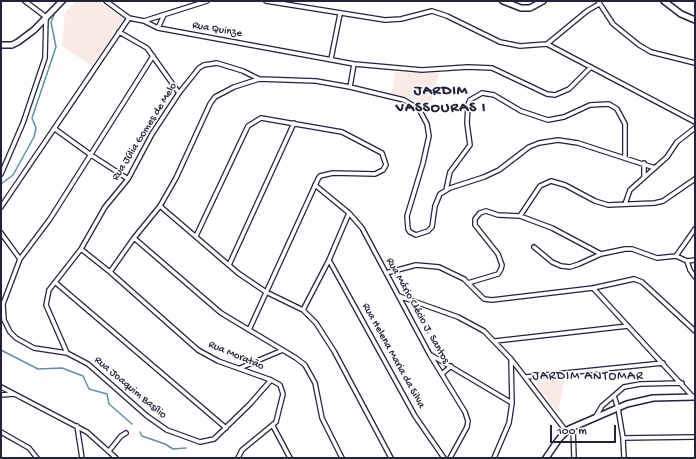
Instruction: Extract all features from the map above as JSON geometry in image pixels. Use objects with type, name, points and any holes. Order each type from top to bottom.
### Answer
[{"type":"street","points":[[25,1],[46,17]]},
{"type":"street","points":[[1,45],[12,46],[18,42],[34,30],[62,1]]},
{"type":"street","name":"Rua Quinze","points":[[106,1],[129,18],[144,21],[158,28],[354,64],[422,70],[468,67],[492,68],[547,94],[555,95],[562,93],[574,86],[591,67]]},
{"type":"street","points":[[144,21],[207,1]]},
{"type":"street","points":[[266,1],[284,2],[340,14],[385,20],[401,19],[432,11],[447,16],[500,42],[520,46],[547,44],[695,122]]},
{"type":"street","points":[[503,1],[511,5],[530,8],[543,1]]},
{"type":"street","points":[[664,1],[681,14],[695,20]]},
{"type":"street","points":[[547,44],[599,2],[613,24],[639,45],[651,52],[695,63]]},
{"type":"street","points":[[158,28],[164,14]]},
{"type":"street","points":[[331,59],[340,14]]},
{"type":"street","points":[[1,174],[23,122],[43,65],[46,17]]},
{"type":"street","points":[[1,207],[129,18]]},
{"type":"street","points":[[119,32],[139,43],[154,56],[179,93]]},
{"type":"street","name":"Rua Joaquim Basílio","points":[[154,56],[50,218],[20,259],[3,304],[6,326],[16,338],[25,344],[34,348],[67,354],[96,369],[147,416],[167,430],[200,442],[214,439],[271,380]]},
{"type":"street","name":"Rua Júlia Gomes de Melo","points":[[67,354],[46,305],[49,290],[56,283],[81,249],[105,207],[128,179],[152,134],[179,93],[199,68],[209,63],[217,63],[233,67],[259,79],[316,81],[350,87],[404,100],[419,109],[427,124],[428,136],[426,151],[407,216],[410,232],[416,235],[430,229],[437,200],[440,194],[446,190]]},
{"type":"street","points":[[350,87],[354,64]]},
{"type":"street","points":[[110,272],[134,238],[160,206],[176,178],[210,104],[215,97],[228,90],[259,79]]},
{"type":"street","points":[[446,190],[450,172],[470,145],[467,123],[468,105],[470,100],[482,93],[494,95],[521,111],[548,120],[564,117],[590,105],[609,104],[617,109],[625,124],[625,157]]},
{"type":"street","points":[[196,236],[248,126],[261,118],[342,132],[378,150],[384,157],[386,165],[383,170],[375,174],[343,174],[334,172],[320,176],[249,330]]},
{"type":"street","points":[[228,265],[294,123]]},
{"type":"street","points":[[625,204],[630,190],[667,157],[677,142],[695,128]]},
{"type":"street","points":[[55,129],[128,179]]},
{"type":"street","points":[[446,190],[484,177],[509,163],[529,147],[548,140],[578,143],[644,163],[655,168]]},
{"type":"street","points":[[644,163],[644,177]]},
{"type":"street","points":[[520,216],[540,186],[551,181],[565,184],[602,204],[625,204],[655,203],[663,201],[695,179]]},
{"type":"street","name":"Rua Mário Clécio J. Santos","points":[[315,185],[348,213],[362,228],[430,355],[458,398],[468,421],[467,427],[450,458]]},
{"type":"street","points":[[160,206],[228,265],[266,292],[303,310],[324,333],[392,458]]},
{"type":"street","points":[[468,283],[498,274],[502,265],[498,254],[474,225],[477,215],[486,211],[498,215],[520,216],[563,233],[600,254]]},
{"type":"street","points":[[303,310],[329,260],[348,213]]},
{"type":"street","points":[[676,256],[695,229]]},
{"type":"street","points":[[1,234],[20,259]]},
{"type":"street","points":[[134,238],[221,313],[296,358],[309,371],[315,382],[322,418],[342,458]]},
{"type":"street","points":[[534,247],[552,262],[561,266],[570,267],[600,254],[632,249],[657,258],[676,256],[687,261],[695,260]]},
{"type":"street","name":"Rua Moratão","points":[[81,249],[110,272],[198,350],[218,361],[271,380],[280,385],[283,394],[278,418],[273,426]]},
{"type":"street","name":"Rua Helena Maria da Silva","points":[[329,260],[415,416],[444,458]]},
{"type":"street","points":[[687,261],[690,270],[695,277]]},
{"type":"street","points":[[386,273],[416,265],[432,265],[450,272],[468,283],[480,296],[492,300],[593,288],[628,279],[638,279],[695,331]]},
{"type":"street","points":[[56,283],[226,428]]},
{"type":"street","points":[[593,288],[694,397]]},
{"type":"street","points":[[399,296],[458,318],[484,331],[495,341],[526,377],[566,431]]},
{"type":"street","points":[[495,341],[628,326]]},
{"type":"street","points":[[239,368],[283,350]]},
{"type":"street","points":[[430,355],[452,366],[512,403]]},
{"type":"street","points":[[494,458],[506,433],[512,403],[511,359]]},
{"type":"street","points":[[526,377],[663,363]]},
{"type":"street","points":[[442,374],[452,366]]},
{"type":"street","points":[[595,418],[602,406],[624,387],[631,385],[682,383]]},
{"type":"street","points":[[1,387],[77,426],[116,458]]},
{"type":"street","points":[[1,395],[14,394]]},
{"type":"street","points":[[614,396],[618,408],[623,438],[624,458]]},
{"type":"street","points":[[546,458],[566,431],[618,408],[639,400],[653,398],[694,397]]},
{"type":"street","points":[[77,426],[82,458]]},
{"type":"street","points":[[238,458],[242,450],[273,426],[290,458]]},
{"type":"street","points":[[573,427],[574,458]]},
{"type":"street","points":[[1,432],[30,448],[37,458]]},
{"type":"street","points":[[109,451],[121,436],[126,433]]},
{"type":"street","points":[[623,438],[695,437]]},
{"type":"shaded area","points":[[77,1],[98,1],[122,18],[122,22],[92,66],[62,46],[65,12]]},
{"type":"shaded area","points":[[395,72],[439,73],[430,108],[416,100],[392,94]]},
{"type":"shaded area","points":[[565,377],[558,413],[534,380]]},
{"type":"waterway","points":[[1,184],[13,175],[34,137],[36,128],[32,118],[56,47],[51,22],[54,15]]},
{"type":"waterway","points":[[1,350],[38,369],[62,368],[83,376],[89,389],[107,394],[109,404],[132,424]]},
{"type":"waterway","points":[[140,432],[142,436],[165,444],[173,449],[186,448]]},
{"type":"district","name":"JARDIM VASSOURAS I","points":[[441,100]]},
{"type":"district","name":"JARDIM ANTOMAR","points":[[588,377]]}]
